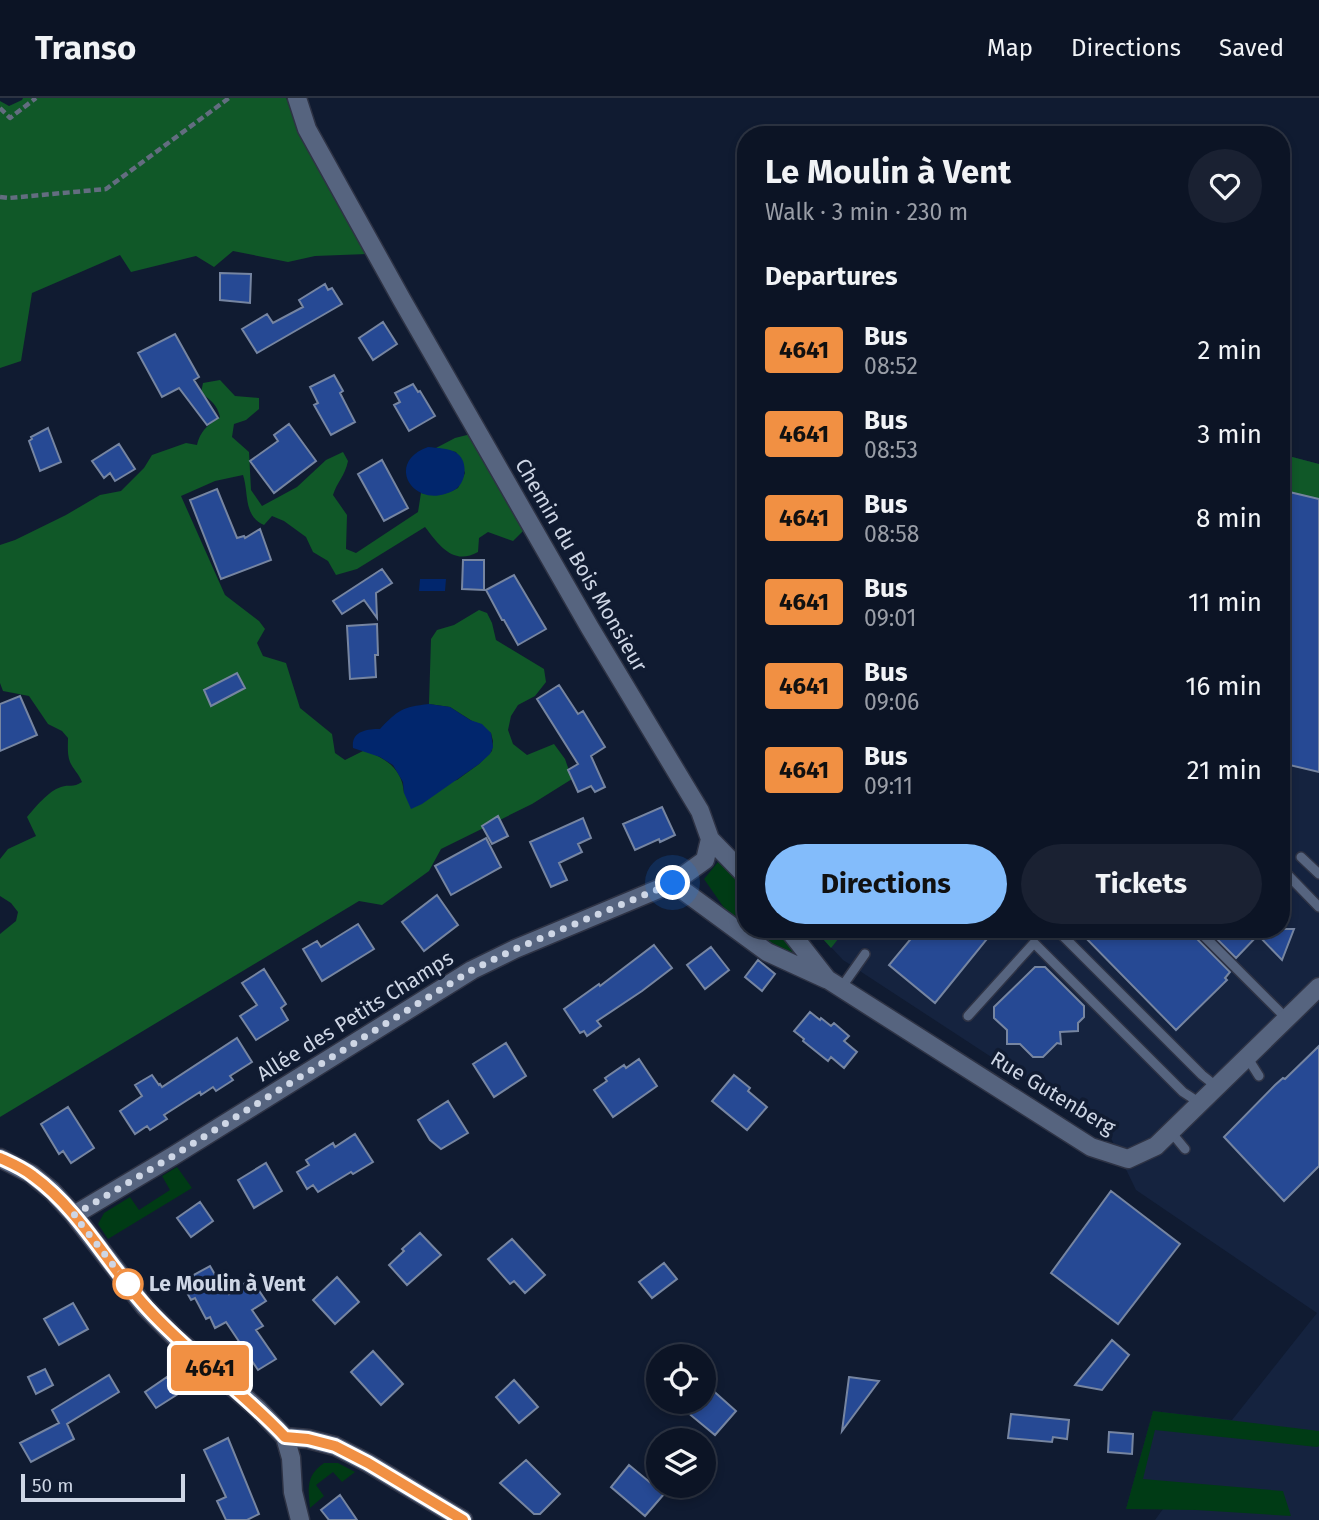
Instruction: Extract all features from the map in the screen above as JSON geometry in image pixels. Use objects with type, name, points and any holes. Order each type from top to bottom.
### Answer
[{"type":"street","name":"Chemin du Bois Monsieur","points":[[297,98],[307,129],[395,288],[590,628],[699,811],[710,839]]},
{"type":"street","points":[[710,839],[737,867]]},
{"type":"street","points":[[710,839],[705,860],[673,883],[737,930]]},
{"type":"street","name":"Allée des Petits Champs","points":[[74,1215],[472,970],[515,949],[673,883]]},
{"type":"street","points":[[748,938],[767,952],[834,983]]},
{"type":"street","name":"Rue Gutenberg","points":[[796,938],[834,983],[1091,1147],[1128,1159],[1156,1146],[1319,988]]},
{"type":"street","points":[[0,1158],[31,1174],[52,1191],[74,1215],[145,1307],[175,1338],[258,1409],[285,1437],[291,1458],[293,1492],[300,1520]]},
{"type":"street","points":[[285,1437],[308,1439],[335,1446],[463,1520]]},
{"type":"lane","points":[[1301,857],[1319,874]]},
{"type":"lane","points":[[1290,877],[1319,907]]},
{"type":"lane","points":[[1065,938],[1217,1087]]},
{"type":"lane","points":[[1206,938],[1287,1018]]},
{"type":"lane","points":[[968,1016],[1034,943],[1183,1092],[1200,1103]]},
{"type":"lane","points":[[834,983],[865,954]]},
{"type":"lane","points":[[1247,1057],[1259,1076]]},
{"type":"lane","points":[[1171,1132],[1185,1149]]},
{"type":"path","points":[[0,108],[10,118],[36,98]]},
{"type":"path","points":[[0,197],[106,189],[229,98]]},
{"type":"shaded area","points":[[1290,456],[1319,464],[1319,1520],[1155,1520],[1163,1509],[1126,1509],[1153,1411],[1232,1420],[1317,1313],[1136,1190],[1109,1134],[843,960],[822,938],[1290,938]]},
{"type":"green space","points":[[23,98],[286,98],[351,228],[367,254],[315,256],[288,262],[233,251],[214,267],[196,256],[131,272],[120,255],[32,293],[21,361],[0,368],[0,101],[9,106]]},
{"type":"green space","points":[[220,380],[235,396],[259,398],[259,409],[246,420],[234,424],[232,437],[249,452],[251,490],[262,506],[297,487],[326,460],[343,452],[348,461],[333,495],[347,515],[346,549],[356,553],[418,512],[421,493],[440,494],[458,488],[465,473],[456,452],[436,448],[455,438],[471,434],[522,522],[523,531],[513,541],[488,532],[479,538],[478,552],[461,557],[447,552],[425,527],[357,569],[336,575],[328,561],[313,552],[306,537],[284,521],[272,516],[264,525],[257,521],[250,510],[243,475],[215,481],[181,496],[225,595],[259,621],[265,629],[257,643],[263,656],[286,663],[300,708],[332,734],[335,753],[345,760],[365,750],[380,757],[392,766],[400,777],[404,793],[457,780],[479,764],[492,751],[491,733],[450,707],[429,704],[431,639],[437,630],[454,625],[479,610],[487,613],[496,640],[544,669],[546,682],[535,696],[518,705],[511,716],[508,730],[513,744],[527,755],[554,744],[565,759],[572,779],[532,804],[441,849],[429,871],[382,905],[359,901],[0,1117],[0,934],[16,921],[18,912],[0,896],[0,859],[8,849],[36,836],[27,817],[47,796],[61,787],[82,782],[70,762],[68,738],[62,731],[48,724],[29,696],[3,691],[0,683],[0,545],[66,515],[100,495],[121,491],[144,468],[152,455],[186,443],[197,445],[205,429],[220,417],[214,404],[201,393],[203,383]]},
{"type":"green space","points":[[1290,456],[1319,464],[1319,499],[1290,492]]},
{"type":"green space","points":[[718,862],[737,878],[737,920],[727,912],[704,879]]},
{"type":"green space","points":[[760,938],[788,938],[800,953],[796,959]]},
{"type":"green space","points":[[822,938],[839,938],[831,948]]},
{"type":"green space","points":[[177,1167],[192,1188],[108,1239],[98,1224],[104,1213],[130,1197],[139,1210],[170,1190],[162,1176]]},
{"type":"green space","points":[[1153,1411],[1319,1431],[1317,1447],[1155,1430],[1143,1479],[1283,1491],[1291,1516],[1126,1509]]},
{"type":"green space","points":[[324,1463],[338,1463],[355,1472],[342,1482],[333,1472],[316,1485],[324,1496],[310,1508],[311,1477]]},
{"type":"water","points":[[428,447],[452,451],[462,459],[463,478],[455,490],[433,496],[414,488],[408,480],[408,462],[415,454]]},
{"type":"water","points":[[420,579],[446,579],[445,591],[419,591]]},
{"type":"water","points":[[429,704],[450,707],[482,724],[491,733],[493,747],[490,754],[479,764],[411,809],[404,793],[403,782],[393,765],[380,757],[353,748],[353,742],[357,735],[365,731],[380,729],[401,710]]},
{"type":"building","points":[[220,273],[251,274],[250,303],[220,300]]},
{"type":"building","points":[[325,284],[328,290],[332,288],[342,304],[257,353],[242,329],[267,314],[273,323],[303,307],[299,300]]},
{"type":"building","points":[[383,322],[397,344],[373,360],[359,338]]},
{"type":"building","points":[[175,334],[199,377],[194,380],[218,418],[207,425],[179,388],[162,397],[138,353]]},
{"type":"building","points":[[334,375],[355,422],[331,435],[314,405],[318,403],[310,387]]},
{"type":"building","points":[[413,384],[435,416],[409,431],[394,405],[400,402],[395,393]]},
{"type":"building","points":[[289,424],[316,461],[274,493],[250,461],[278,441],[274,435]]},
{"type":"building","points":[[48,428],[61,462],[40,471],[29,441],[31,437]]},
{"type":"building","points":[[119,444],[135,469],[115,481],[110,473],[104,478],[92,461]]},
{"type":"building","points":[[382,460],[408,508],[384,521],[358,474]]},
{"type":"building","points":[[217,489],[237,538],[245,538],[260,529],[271,560],[221,579],[190,500]]},
{"type":"building","points":[[1290,492],[1319,499],[1319,772],[1290,765]]},
{"type":"building","points":[[463,560],[484,560],[484,590],[462,589]]},
{"type":"building","points":[[382,569],[392,583],[376,593],[377,618],[364,600],[342,614],[333,601]]},
{"type":"building","points":[[514,575],[546,629],[518,645],[486,590]]},
{"type":"building","points":[[377,624],[376,677],[350,679],[347,626]]},
{"type":"building","points":[[237,673],[245,688],[211,706],[204,690]]},
{"type":"building","points":[[559,685],[578,714],[583,711],[605,747],[591,756],[605,787],[595,792],[591,786],[578,792],[568,770],[578,764],[537,699]]},
{"type":"building","points":[[20,696],[37,735],[0,751],[0,704]]},
{"type":"building","points":[[662,807],[675,835],[635,850],[623,824]]},
{"type":"building","points":[[498,816],[508,836],[492,844],[482,826]]},
{"type":"building","points":[[583,818],[591,838],[578,844],[582,852],[559,863],[567,880],[551,887],[530,842]]},
{"type":"building","points":[[486,838],[501,867],[451,895],[435,866]]},
{"type":"building","points":[[437,895],[458,925],[424,951],[402,922]]},
{"type":"building","points":[[358,924],[374,949],[322,981],[303,949],[317,941],[321,947]]},
{"type":"building","points":[[1290,929],[1294,929],[1282,960],[1261,938],[1290,938]]},
{"type":"building","points":[[912,938],[987,939],[935,1003],[889,965]]},
{"type":"building","points":[[1086,938],[1196,938],[1230,972],[1225,978],[1227,980],[1176,1030]]},
{"type":"building","points":[[1216,938],[1255,938],[1236,958]]},
{"type":"building","points":[[654,945],[672,968],[597,1021],[601,1026],[587,1036],[584,1031],[580,1033],[564,1009],[599,984],[600,986]]},
{"type":"building","points":[[711,947],[729,970],[705,989],[687,965]]},
{"type":"building","points":[[758,960],[775,974],[762,991],[745,977]]},
{"type":"building","points":[[1035,967],[1045,967],[1084,1006],[1084,1017],[1078,1023],[1078,1031],[1060,1032],[1061,1044],[1057,1043],[1043,1057],[1033,1057],[1020,1044],[1007,1044],[1007,1030],[994,1018],[994,1007]]},
{"type":"building","points":[[264,969],[286,1004],[281,1008],[288,1020],[256,1040],[240,1016],[257,1005],[242,983]]},
{"type":"building","points":[[810,1012],[831,1026],[834,1023],[849,1036],[844,1041],[857,1052],[844,1068],[831,1057],[828,1061],[794,1031]]},
{"type":"building","points":[[237,1038],[252,1062],[230,1076],[233,1080],[216,1091],[213,1087],[201,1095],[200,1092],[164,1115],[167,1119],[150,1130],[147,1126],[135,1134],[120,1111],[142,1096],[135,1085],[152,1075],[162,1087]]},
{"type":"building","points":[[506,1043],[526,1076],[494,1097],[473,1064]]},
{"type":"building","points":[[1319,1046],[1319,1166],[1284,1201],[1224,1137],[1275,1085],[1285,1079]]},
{"type":"building","points":[[639,1059],[657,1086],[613,1117],[594,1090],[607,1081],[605,1078]]},
{"type":"building","points":[[734,1075],[767,1107],[747,1130],[712,1101]]},
{"type":"building","points":[[448,1101],[468,1133],[441,1149],[430,1140],[418,1120]]},
{"type":"building","points":[[68,1107],[94,1148],[71,1163],[63,1151],[59,1154],[41,1124]]},
{"type":"building","points":[[355,1134],[373,1162],[318,1192],[313,1185],[307,1189],[297,1172],[309,1165],[306,1160],[333,1143],[335,1147]]},
{"type":"building","points":[[266,1163],[282,1191],[254,1208],[238,1180]]},
{"type":"building","points":[[1111,1191],[1180,1244],[1118,1324],[1051,1273]]},
{"type":"building","points":[[200,1202],[213,1221],[191,1237],[177,1218]]},
{"type":"building","points":[[420,1233],[441,1255],[407,1285],[389,1265]]},
{"type":"building","points":[[512,1239],[545,1275],[525,1293],[514,1281],[510,1284],[488,1259]]},
{"type":"building","points":[[664,1263],[677,1279],[652,1298],[639,1282]]},
{"type":"building","points":[[210,1266],[229,1294],[251,1279],[266,1301],[252,1310],[263,1326],[256,1330],[276,1359],[258,1370],[226,1322],[215,1328],[210,1317],[206,1319],[195,1298],[191,1300],[181,1282]]},
{"type":"building","points":[[337,1277],[359,1302],[335,1324],[313,1300]]},
{"type":"building","points":[[73,1303],[88,1329],[59,1345],[44,1319]]},
{"type":"building","points":[[1112,1340],[1129,1355],[1102,1390],[1075,1385]]},
{"type":"building","points":[[373,1351],[403,1384],[381,1405],[351,1372]]},
{"type":"building","points":[[45,1369],[53,1385],[36,1394],[28,1377]]},
{"type":"building","points":[[109,1375],[119,1392],[67,1424],[74,1439],[31,1462],[20,1443],[59,1423],[52,1410]]},
{"type":"building","points":[[167,1377],[178,1394],[156,1408],[145,1392]]},
{"type":"building","points":[[849,1377],[879,1381],[842,1431]]},
{"type":"building","points":[[514,1380],[538,1407],[519,1423],[496,1397]]},
{"type":"building","points":[[716,1393],[736,1411],[716,1434],[716,1428],[706,1428],[689,1414],[716,1414]]},
{"type":"building","points":[[1011,1414],[1069,1420],[1067,1439],[1053,1437],[1052,1442],[1008,1438]]},
{"type":"building","points":[[1109,1432],[1133,1434],[1132,1454],[1108,1452]]},
{"type":"building","points":[[228,1438],[259,1514],[247,1520],[226,1520],[217,1501],[226,1497],[204,1450]]},
{"type":"building","points":[[526,1460],[560,1494],[540,1514],[534,1514],[500,1483]]},
{"type":"building","points":[[629,1465],[646,1479],[646,1498],[661,1498],[645,1516],[611,1487]]},
{"type":"building","points":[[340,1495],[357,1520],[329,1520],[321,1510]]},
{"type":"bus line","name":"4641","points":[[0,1158],[31,1174],[52,1191],[74,1215],[145,1307],[175,1338],[258,1409],[285,1437],[308,1439],[335,1446],[463,1520]]},
{"type":"place","name":"Le Moulin à Vent","points":[[128,1284]]},
{"type":"route","points":[[128,1284],[74,1215],[472,970],[515,949],[673,883]]}]
